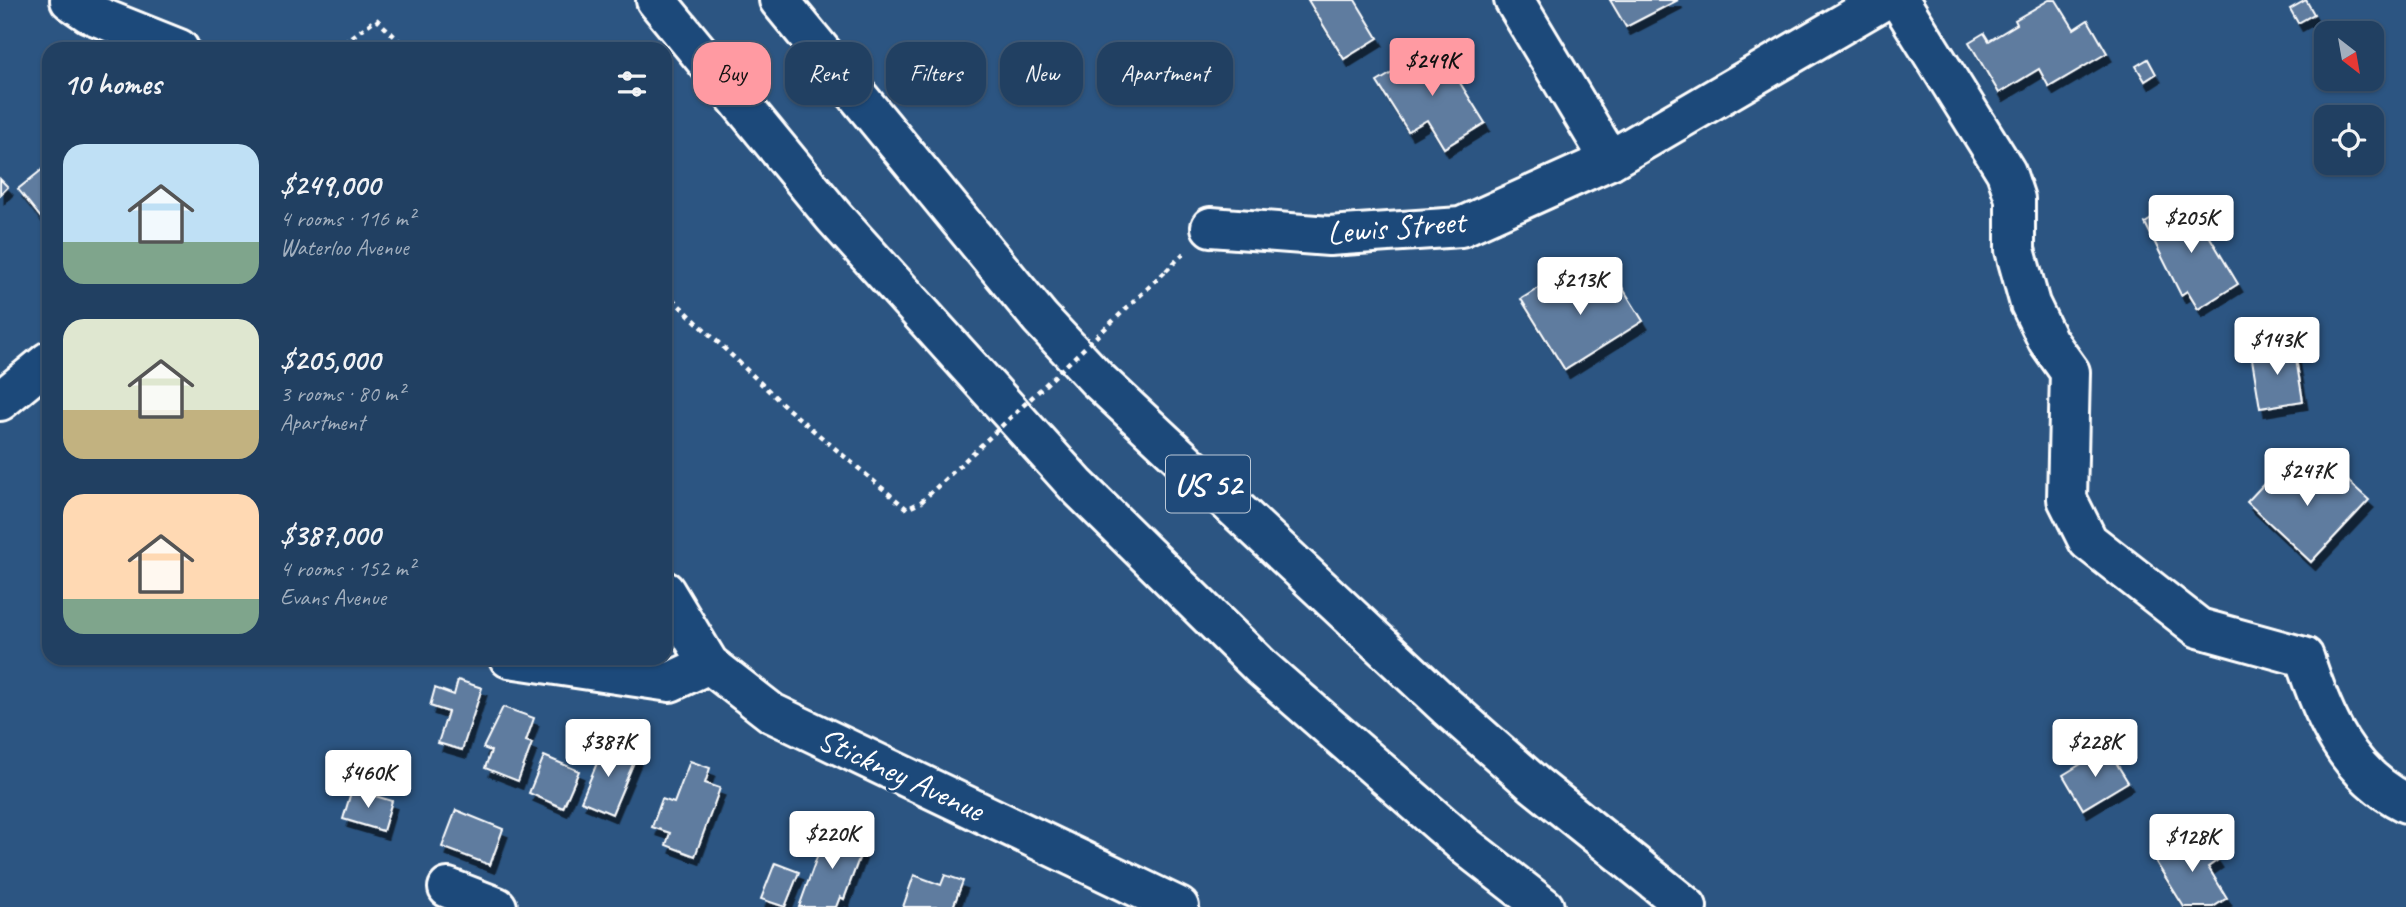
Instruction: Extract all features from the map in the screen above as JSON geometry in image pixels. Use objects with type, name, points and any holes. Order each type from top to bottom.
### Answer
[{"type":"main road","points":[[70,0],[89,13],[162,42]]},
{"type":"main road","name":"US 52","points":[[656,0],[834,217],[1076,485],[1262,668],[1467,847],[1544,907]]},
{"type":"main road","points":[[1514,0],[1610,160]]},
{"type":"main road","name":"Lewis Street","points":[[1212,227],[1329,236],[1461,227],[1610,160],[1884,0]]},
{"type":"main road","points":[[1899,0],[2006,172],[2015,199],[2015,250],[2030,304],[2048,341],[2070,372],[2067,499],[2088,541],[2199,628],[2304,657],[2321,709],[2353,763],[2385,793],[2406,803]]},
{"type":"main road","name":"US 52","points":[[781,2],[1022,297],[1097,379],[1447,708],[1534,784],[1687,907]]},
{"type":"main road","points":[[0,401],[42,367]]},
{"type":"main road","name":"Stickney Avenue","points":[[672,603],[709,664],[772,713],[1179,907]]},
{"type":"main road","points":[[556,665],[670,682],[709,664]]},
{"type":"main road","points":[[448,888],[497,907]]},
{"type":"path","points":[[345,42],[376,19],[401,42]]},
{"type":"path","points":[[672,299],[788,409],[906,509],[921,502],[1166,271]]},
{"type":"building","points":[[1308,0],[1355,0],[1378,38],[1344,59]]},
{"type":"building","points":[[1610,0],[1678,0],[1626,27]]},
{"type":"building","points":[[2049,0],[2056,0],[2074,29],[2088,20],[2107,53],[2049,87],[2039,69],[1999,93],[1969,42],[1984,33],[1989,41],[2017,24],[2015,20]]},
{"type":"building","points":[[2306,0],[2314,14],[2298,23],[2290,9]]},
{"type":"building","points":[[1437,46],[1485,123],[1444,148],[1427,120],[1408,131],[1377,82]]},
{"type":"building","points":[[2148,59],[2156,74],[2145,81],[2136,66]]},
{"type":"building","points":[[42,170],[42,219],[18,189]]},
{"type":"building","points":[[0,179],[8,187],[0,195]]},
{"type":"building","points":[[2190,204],[2238,284],[2198,309],[2187,291],[2181,295],[2145,223],[2172,206],[2176,213]]},
{"type":"building","points":[[1568,270],[1585,298],[1617,279],[1643,321],[1565,370],[1521,299]]},
{"type":"building","points":[[2294,347],[2303,401],[2260,408],[2251,353]]},
{"type":"building","points":[[2288,458],[2322,490],[2338,472],[2369,500],[2311,562],[2247,502]]},
{"type":"building","points":[[458,680],[482,688],[462,750],[438,743],[448,712],[430,706],[435,688],[454,695]]},
{"type":"building","points":[[503,707],[534,718],[526,741],[532,743],[518,781],[485,768],[491,751],[483,748]]},
{"type":"building","points":[[605,744],[636,757],[612,814],[581,801]]},
{"type":"building","points":[[2107,748],[2128,782],[2083,809],[2063,775]]},
{"type":"building","points":[[544,756],[579,771],[563,808],[529,793]]},
{"type":"building","points":[[690,761],[710,768],[705,783],[720,788],[695,856],[666,845],[670,833],[652,827],[662,799],[674,803]]},
{"type":"building","points":[[352,789],[392,801],[383,831],[343,819]]},
{"type":"building","points":[[456,810],[503,829],[490,865],[442,847]]},
{"type":"building","points":[[827,829],[865,842],[844,899],[840,897],[836,907],[799,907]]},
{"type":"building","points":[[2191,836],[2196,844],[2204,839],[2218,860],[2208,867],[2227,898],[2213,907],[2184,907],[2154,859]]},
{"type":"building","points":[[775,863],[799,872],[785,907],[761,899]]},
{"type":"building","points":[[914,875],[941,885],[945,875],[963,881],[953,907],[903,907]]}]
